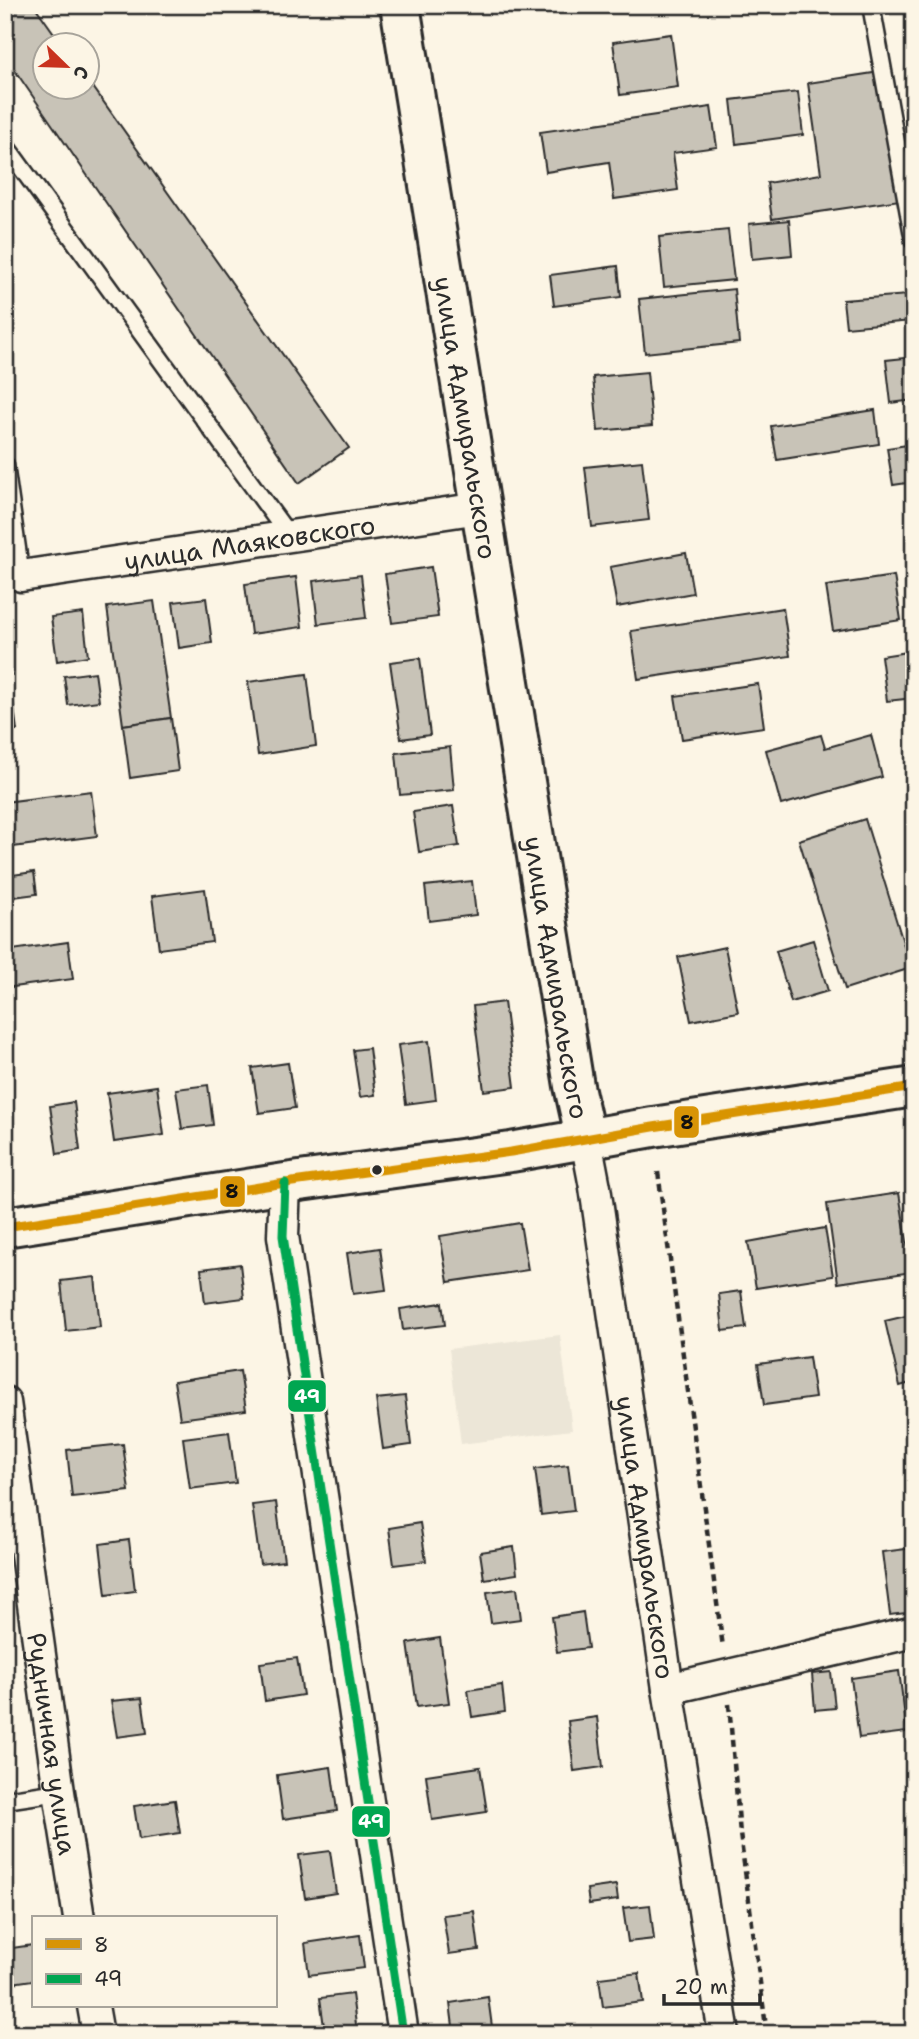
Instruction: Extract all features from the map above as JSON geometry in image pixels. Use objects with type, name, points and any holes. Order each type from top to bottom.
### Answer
[{"type":"street","name":"улица Адмиральского","points":[[400,5],[574,1086],[595,1187],[668,1689],[724,2034]]},
{"type":"street","name":"улица Маяковского","points":[[21,576],[480,508]]},
{"type":"street","points":[[5,1227],[285,1183],[511,1152],[914,1087]]},
{"type":"street","points":[[285,1183],[283,1236],[403,2034]]},
{"type":"street","name":"Рудничная улица","points":[[5,1402],[79,1916]]},
{"type":"street","points":[[668,1689],[914,1632]]},
{"type":"street","points":[[93,2008],[98,2034]]},
{"type":"lane","points":[[871,5],[914,242]]},
{"type":"lane","points":[[5,145],[289,536]]},
{"type":"lane","points":[[5,465],[21,576]]},
{"type":"lane","points":[[5,1800],[59,1792]]},
{"type":"path","points":[[658,1172],[727,1675],[740,1834],[766,2034]]},
{"type":"shaded area","points":[[560,1335],[572,1430],[461,1444],[449,1349]]},
{"type":"building","points":[[5,5],[34,5],[53,32],[32,32],[32,95],[5,56]]},
{"type":"building","points":[[671,34],[678,87],[620,95],[613,42]]},
{"type":"building","points":[[880,72],[900,200],[772,219],[767,183],[821,174],[808,83]]},
{"type":"building","points":[[798,92],[803,135],[736,144],[731,100]]},
{"type":"building","points":[[102,100],[349,448],[299,483],[37,102],[102,102]]},
{"type":"building","points":[[711,107],[717,147],[673,153],[678,190],[614,199],[609,162],[546,172],[540,132]]},
{"type":"building","points":[[789,220],[792,255],[752,259],[749,224]]},
{"type":"building","points":[[728,230],[734,280],[664,287],[659,237]]},
{"type":"building","points":[[618,266],[621,297],[554,306],[550,275]]},
{"type":"building","points":[[734,289],[739,343],[645,353],[639,299]]},
{"type":"building","points":[[908,295],[911,321],[846,327],[843,300]]},
{"type":"building","points":[[914,357],[914,400],[891,403],[886,360]]},
{"type":"building","points":[[647,372],[652,426],[598,431],[593,377]]},
{"type":"building","points":[[875,410],[879,444],[777,460],[771,426]]},
{"type":"building","points":[[914,444],[914,482],[893,485],[887,448]]},
{"type":"building","points":[[642,461],[649,520],[592,527],[585,467]]},
{"type":"building","points":[[686,553],[693,593],[617,607],[610,567]]},
{"type":"building","points":[[431,567],[438,617],[392,623],[385,574]]},
{"type":"building","points":[[361,575],[366,618],[318,624],[313,581]]},
{"type":"building","points":[[894,576],[901,620],[833,631],[826,586]]},
{"type":"building","points":[[296,577],[302,627],[251,634],[245,584]]},
{"type":"building","points":[[206,598],[212,643],[179,648],[173,602]]},
{"type":"building","points":[[154,601],[171,718],[123,725],[107,607]]},
{"type":"building","points":[[783,608],[790,656],[638,679],[631,631]]},
{"type":"building","points":[[83,613],[88,656],[57,661],[51,617]]},
{"type":"building","points":[[5,628],[12,675],[5,676]]},
{"type":"building","points":[[914,651],[914,698],[887,701],[881,656]]},
{"type":"building","points":[[420,658],[430,735],[401,739],[390,662]]},
{"type":"building","points":[[95,672],[99,701],[68,705],[64,676]]},
{"type":"building","points":[[307,674],[316,746],[258,755],[248,682]]},
{"type":"building","points":[[758,684],[764,727],[682,739],[675,696]]},
{"type":"building","points":[[12,693],[17,730],[5,731],[5,694]]},
{"type":"building","points":[[171,718],[178,771],[130,778],[123,725]]},
{"type":"building","points":[[821,735],[825,748],[871,735],[882,777],[781,805],[766,750]]},
{"type":"building","points":[[450,747],[454,790],[400,795],[396,753]]},
{"type":"building","points":[[91,791],[97,836],[5,848],[5,802]]},
{"type":"building","points":[[453,806],[459,846],[419,852],[413,812]]},
{"type":"building","points":[[865,819],[911,968],[845,989],[799,840]]},
{"type":"building","points":[[34,872],[37,894],[5,898],[5,876]]},
{"type":"building","points":[[472,881],[476,915],[429,921],[425,886]]},
{"type":"building","points":[[205,889],[212,942],[159,949],[152,896]]},
{"type":"building","points":[[813,940],[828,991],[791,1002],[776,951]]},
{"type":"building","points":[[68,942],[73,979],[5,988],[5,951]]},
{"type":"building","points":[[725,947],[738,1012],[691,1021],[678,957]]},
{"type":"building","points":[[504,1002],[515,1087],[484,1091],[473,1006]]},
{"type":"building","points":[[429,1041],[436,1100],[406,1104],[398,1045]]},
{"type":"building","points":[[369,1048],[375,1095],[360,1097],[353,1050]]},
{"type":"building","points":[[288,1063],[295,1108],[259,1113],[252,1068]]},
{"type":"building","points":[[208,1085],[213,1125],[182,1129],[176,1089]]},
{"type":"building","points":[[157,1086],[164,1135],[114,1142],[107,1093]]},
{"type":"building","points":[[74,1102],[80,1150],[57,1154],[50,1106]]},
{"type":"building","points":[[899,1193],[912,1272],[838,1283],[827,1204]]},
{"type":"building","points":[[910,1196],[914,1196],[914,1237]]},
{"type":"building","points":[[520,1223],[528,1270],[448,1282],[440,1236]]},
{"type":"building","points":[[825,1228],[833,1276],[756,1288],[748,1242]]},
{"type":"building","points":[[380,1248],[386,1290],[353,1294],[347,1253]]},
{"type":"building","points":[[240,1264],[244,1298],[205,1303],[201,1269]]},
{"type":"building","points":[[95,1277],[100,1327],[66,1331],[61,1281]]},
{"type":"building","points":[[741,1291],[746,1328],[723,1331],[719,1294]]},
{"type":"building","points":[[442,1303],[445,1325],[403,1330],[400,1309]]},
{"type":"building","points":[[914,1314],[914,1382],[900,1386],[885,1321]]},
{"type":"building","points":[[809,1357],[815,1398],[764,1405],[758,1364]]},
{"type":"building","points":[[240,1371],[246,1410],[180,1419],[174,1381]]},
{"type":"building","points":[[405,1396],[411,1445],[383,1449],[376,1399]]},
{"type":"building","points":[[229,1432],[236,1483],[190,1489],[183,1438]]},
{"type":"building","points":[[123,1444],[129,1491],[72,1497],[67,1450]]},
{"type":"building","points":[[568,1465],[574,1511],[541,1515],[535,1469]]},
{"type":"building","points":[[276,1502],[284,1561],[260,1564],[252,1505]]},
{"type":"building","points":[[420,1523],[426,1561],[394,1565],[389,1528]]},
{"type":"building","points":[[129,1540],[135,1591],[106,1595],[100,1544]]},
{"type":"building","points":[[514,1547],[517,1574],[484,1579],[480,1552]]},
{"type":"building","points":[[914,1548],[914,1612],[890,1615],[882,1552]]},
{"type":"building","points":[[517,1588],[521,1619],[491,1623],[487,1592]]},
{"type":"building","points":[[583,1612],[588,1648],[557,1652],[552,1617]]},
{"type":"building","points":[[440,1638],[449,1703],[417,1707],[408,1643]]},
{"type":"building","points":[[297,1658],[303,1695],[265,1701],[260,1663]]},
{"type":"building","points":[[899,1671],[907,1732],[859,1738],[851,1678]]},
{"type":"building","points":[[831,1672],[835,1708],[815,1710],[812,1674]]},
{"type":"building","points":[[502,1685],[505,1712],[472,1717],[468,1690]]},
{"type":"building","points":[[142,1698],[147,1733],[117,1737],[111,1701]]},
{"type":"building","points":[[597,1717],[603,1767],[574,1771],[568,1721]]},
{"type":"building","points":[[331,1767],[337,1811],[283,1819],[277,1775]]},
{"type":"building","points":[[480,1767],[487,1812],[432,1820],[426,1775]]},
{"type":"building","points":[[175,1800],[180,1833],[139,1839],[134,1806]]},
{"type":"building","points":[[330,1851],[336,1893],[305,1898],[299,1855]]},
{"type":"building","points":[[616,1885],[618,1900],[589,1904],[587,1889]]},
{"type":"building","points":[[650,1905],[654,1939],[628,1942],[623,1908]]},
{"type":"building","points":[[474,1911],[479,1950],[449,1954],[443,1915]]},
{"type":"building","points":[[360,1935],[364,1968],[309,1975],[305,1943]]},
{"type":"building","points":[[32,1945],[32,1980],[5,1984],[5,1949]]},
{"type":"building","points":[[639,1973],[643,2002],[603,2007],[599,1978]]},
{"type":"building","points":[[352,1994],[357,2032],[325,2034],[320,1998]]},
{"type":"building","points":[[488,1997],[493,2034],[454,2034],[450,2003]]},
{"type":"transit line","name":"8","points":[[5,1227],[285,1183],[511,1152],[914,1087]]},
{"type":"transit line","name":"49","points":[[285,1183],[283,1236],[403,2034]]}]
